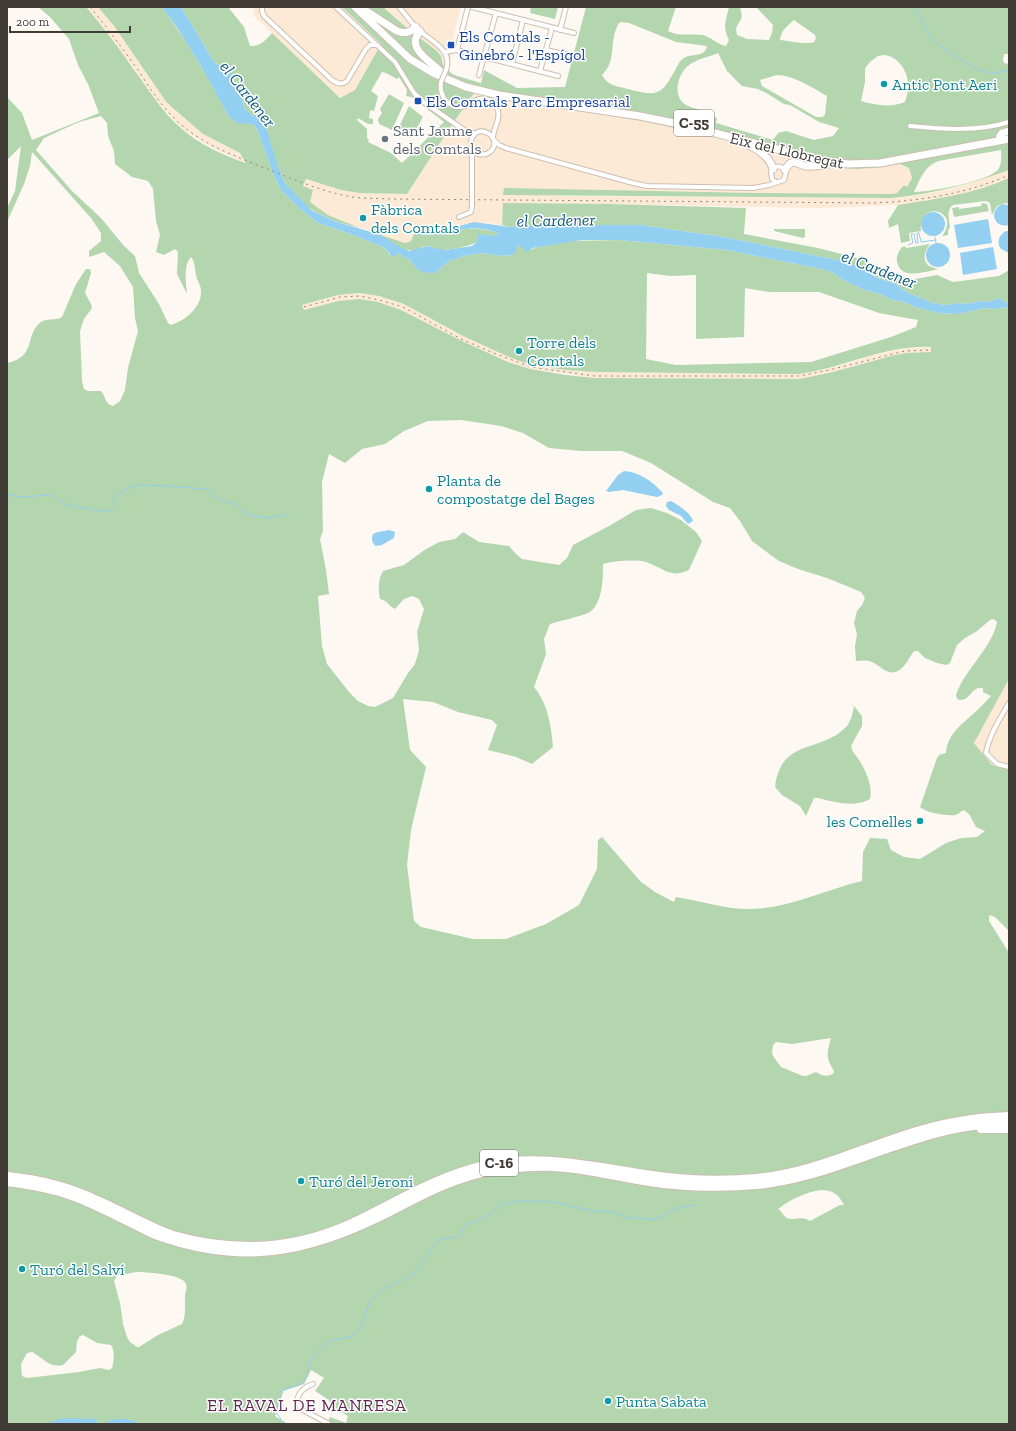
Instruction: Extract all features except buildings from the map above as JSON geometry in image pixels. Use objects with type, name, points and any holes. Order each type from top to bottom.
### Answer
[{"type":"highway","name":"Eix del Llobregat","points":[[355,7],[410,59],[433,74],[466,87],[499,95],[640,116],[840,164],[862,164],[893,161],[999,138]]},
{"type":"highway","name":"Eix del Llobregat","points":[[360,7],[413,56],[425,64],[467,83],[500,91],[642,112],[685,121],[812,155],[840,160],[879,160],[1009,136]]},
{"type":"highway","points":[[360,7],[397,31],[408,33],[415,38]]},
{"type":"highway","points":[[408,33],[418,29]]},
{"type":"highway","points":[[418,29],[415,38],[417,50],[445,72]]},
{"type":"highway","points":[[999,138],[1002,133],[1009,131]]},
{"type":"highway","points":[[723,135],[758,150],[767,158],[773,169]]},
{"type":"highway","points":[[785,170],[793,162],[798,162],[807,166],[851,166],[862,164]]},
{"type":"highway","points":[[987,1116],[1009,1112]]},
{"type":"highway","name":"C-16","points":[[7,1176],[29,1178],[61,1185],[99,1200],[172,1234],[216,1244],[254,1246],[281,1243],[321,1234],[349,1224],[435,1182],[460,1172],[498,1163],[521,1160],[563,1161],[652,1175],[683,1178],[754,1178],[806,1170],[922,1129],[987,1116],[1009,1116]]},
{"type":"highway","name":"C-16","points":[[7,1182],[56,1191],[80,1199],[150,1233],[168,1240],[208,1250],[251,1253],[289,1249],[320,1242],[383,1215],[449,1183],[489,1171],[532,1167],[556,1167],[664,1184],[704,1186],[779,1183],[817,1174],[919,1138],[987,1124],[1009,1123]]},
{"type":"highway","points":[[958,1129],[1009,1129]]},
{"type":"street","points":[[262,7],[264,16],[335,82],[341,84],[347,81],[366,48],[367,39],[365,34]]},
{"type":"street","points":[[336,7],[398,66],[414,93],[425,103],[469,135],[472,148],[472,206],[471,212],[459,217]]},
{"type":"street","points":[[399,7],[418,29],[445,52],[448,59],[441,82],[442,94],[446,101],[451,105],[460,107],[482,98],[494,103],[496,106],[499,115],[493,131],[494,144],[492,150]]},
{"type":"street","points":[[457,50],[468,7]]},
{"type":"street","points":[[472,7],[574,33]]},
{"type":"street","points":[[560,30],[566,7]]},
{"type":"street","points":[[479,75],[496,13]]},
{"type":"street","points":[[512,64],[523,20]]},
{"type":"street","points":[[540,71],[552,28]]},
{"type":"street","points":[[366,48],[370,45],[376,45]]},
{"type":"street","points":[[445,52],[457,50],[558,76]]},
{"type":"street","points":[[546,50],[569,56]]},
{"type":"street","points":[[910,126],[931,128],[969,128],[1009,122]]},
{"type":"street","points":[[464,130],[476,133],[492,128],[496,125]]},
{"type":"street","points":[[484,131],[489,133],[499,145],[506,148],[633,184],[647,186],[753,188],[764,186],[776,182],[780,182],[784,180],[786,176],[785,170],[779,166],[773,169],[771,172],[771,177],[764,186]]},
{"type":"street","points":[[471,142],[476,133]]},
{"type":"street","points":[[472,148],[475,152],[481,154]]},
{"type":"street","points":[[471,164],[474,157],[481,154],[486,154],[497,148],[506,148]]},
{"type":"street","points":[[771,177],[776,182]]},
{"type":"street","points":[[1009,703],[991,735],[987,744],[986,753],[997,764],[1009,767]]},
{"type":"street","points":[[313,1384],[306,1387],[299,1394],[297,1402],[301,1409],[329,1424]]},
{"type":"shaded area","points":[[86,7],[98,7],[114,26],[167,103],[203,134],[240,153],[246,163],[203,143],[182,129],[151,95],[134,69]]},
{"type":"shaded area","points":[[255,7],[342,7],[381,44],[355,90],[340,98],[253,15]]},
{"type":"shaded area","points":[[383,7],[461,7],[452,42],[449,44],[451,54],[450,72],[443,65],[441,56],[437,51]]},
{"type":"shaded area","points":[[475,92],[647,122],[727,140],[744,145],[758,152],[769,150],[834,167],[856,169],[900,164],[909,168],[912,178],[907,187],[904,185],[897,193],[892,194],[504,188],[560,196],[892,198],[908,197],[954,188],[1009,170],[1009,178],[996,184],[960,195],[898,205],[819,208],[503,203],[502,225],[488,223],[415,231],[411,241],[405,243],[360,228],[328,215],[310,202],[303,186],[306,179],[341,190],[359,193],[407,194]]},
{"type":"shaded area","points":[[359,293],[379,296],[404,304],[463,336],[566,370],[595,372],[799,374],[831,368],[874,355],[906,348],[931,347],[931,352],[906,353],[891,356],[833,372],[800,379],[595,378],[530,369],[508,362],[401,310],[338,301],[304,310],[302,305],[338,295]]},
{"type":"shaded area","points":[[1009,679],[1009,769],[993,765],[974,743]]},
{"type":"green space","points":[[38,7],[86,7],[117,46],[156,101],[175,122],[204,145],[246,163],[240,153],[203,134],[167,103],[114,26],[98,7],[162,7],[197,60],[228,115],[252,124],[257,129],[274,176],[281,190],[298,207],[318,223],[383,247],[390,255],[399,253],[403,257],[410,259],[414,266],[423,271],[435,273],[449,261],[468,255],[483,253],[501,256],[513,255],[518,244],[530,250],[569,241],[619,240],[727,250],[826,270],[862,289],[883,295],[892,300],[904,302],[918,308],[939,313],[958,314],[985,308],[996,309],[1009,307],[1009,679],[974,743],[992,765],[1009,769],[1009,931],[995,917],[989,915],[989,921],[1009,953],[1009,1424],[327,1424],[330,1417],[346,1423],[348,1416],[330,1405],[329,1400],[315,1391],[324,1378],[311,1370],[304,1384],[283,1391],[275,1416],[288,1424],[143,1424],[127,1419],[107,1421],[107,1424],[99,1424],[98,1422],[7,1424],[7,363],[23,356],[36,327],[41,322],[62,317],[76,284],[86,269],[90,269],[91,273],[85,293],[92,308],[84,319],[80,331],[82,381],[84,389],[88,391],[101,391],[107,402],[113,406],[120,401],[125,390],[128,368],[138,331],[135,318],[133,287],[120,266],[104,252],[89,257],[89,251],[101,241],[101,233],[91,218],[32,152],[30,166],[24,184],[7,222],[7,208],[15,191],[21,146],[7,160],[7,97],[22,113],[32,140],[99,113],[88,84],[78,65],[69,39],[50,17]],"holes":[[[101,116],[107,123],[108,136],[114,151],[115,164],[132,177],[148,181],[153,189],[156,221],[160,235],[156,252],[164,255],[175,249],[178,252],[177,274],[187,294],[186,270],[188,261],[191,257],[193,261],[201,289],[201,297],[196,308],[187,317],[171,325],[168,323],[159,304],[139,273],[135,256],[124,246],[101,218],[72,191],[36,150],[44,138],[79,122]],[[647,273],[671,276],[696,275],[696,339],[744,337],[745,288],[769,292],[819,292],[879,313],[918,320],[916,327],[891,337],[811,362],[676,365],[646,359]],[[359,293],[379,296],[404,304],[463,336],[509,357],[531,365],[566,370],[595,372],[799,374],[828,368],[893,350],[931,347],[931,352],[906,353],[891,356],[833,372],[800,379],[595,378],[530,369],[508,362],[401,310],[378,302],[359,299],[338,301],[304,310],[302,305],[338,295]],[[461,420],[501,426],[523,433],[549,448],[581,451],[622,451],[651,463],[713,502],[730,508],[752,541],[779,561],[861,592],[865,598],[857,611],[854,623],[857,634],[855,646],[856,661],[869,661],[889,672],[898,671],[903,667],[914,651],[918,651],[925,658],[937,663],[946,665],[950,663],[957,645],[990,620],[994,619],[997,622],[990,641],[960,685],[956,695],[957,699],[965,699],[975,690],[983,688],[983,692],[991,696],[955,731],[949,741],[946,753],[939,755],[937,758],[920,807],[937,814],[947,815],[955,815],[964,810],[969,814],[976,827],[985,831],[977,837],[961,838],[946,843],[920,859],[904,857],[891,850],[887,839],[870,838],[863,852],[862,881],[792,903],[749,909],[740,909],[676,897],[674,902],[655,892],[640,881],[602,837],[598,840],[597,869],[579,905],[546,924],[506,939],[473,939],[421,927],[414,921],[407,865],[411,830],[426,767],[410,750],[403,699],[433,702],[458,712],[492,720],[497,725],[488,750],[516,757],[532,764],[553,747],[550,723],[546,708],[543,700],[534,687],[546,654],[544,639],[550,624],[587,614],[594,608],[600,596],[603,564],[624,561],[642,561],[652,564],[667,572],[682,572],[689,570],[702,541],[696,532],[681,520],[667,513],[651,508],[636,510],[573,545],[567,558],[559,565],[522,559],[509,546],[479,542],[463,532],[455,539],[439,542],[423,551],[404,565],[383,571],[381,574],[379,585],[380,599],[395,609],[404,599],[412,596],[419,599],[424,609],[417,632],[419,650],[415,664],[393,698],[375,707],[368,706],[358,701],[349,692],[327,664],[322,646],[318,596],[329,594],[320,539],[323,531],[322,482],[329,454],[345,463],[362,449],[385,444],[404,431],[428,421]],[[831,1038],[828,1058],[834,1071],[833,1074],[824,1076],[816,1072],[803,1076],[781,1067],[773,1056],[772,1052],[773,1045],[776,1042],[792,1044]],[[821,1190],[832,1192],[840,1198],[844,1205],[840,1205],[810,1221],[804,1218],[787,1218],[778,1209],[792,1200]],[[136,1272],[163,1274],[183,1281],[187,1288],[185,1297],[185,1315],[182,1324],[137,1347],[130,1342],[127,1337],[114,1281],[117,1276]],[[83,1335],[97,1343],[111,1345],[114,1356],[112,1368],[109,1370],[100,1368],[27,1378],[22,1376],[21,1364],[27,1353],[32,1352],[50,1364],[58,1366],[63,1365],[76,1352],[77,1341],[80,1336]]]},
{"type":"green space","points":[[181,7],[228,7],[244,27],[250,46],[257,45],[272,33],[340,98],[355,90],[381,44],[342,7],[383,7],[437,51],[441,56],[443,65],[454,75],[481,83],[484,70],[517,88],[565,87],[586,7],[676,7],[668,31],[672,33],[703,35],[726,46],[729,40],[725,27],[729,7],[740,7],[742,17],[736,29],[737,35],[747,39],[769,40],[773,25],[756,7],[1009,7],[1009,54],[1004,54],[1003,60],[1004,63],[1009,64],[1009,170],[951,188],[892,198],[503,195],[504,188],[892,194],[897,193],[904,185],[907,187],[912,178],[909,168],[900,164],[856,169],[834,167],[769,150],[758,152],[744,145],[727,140],[647,122],[475,92],[407,194],[359,193],[341,190],[306,179],[303,186],[313,190],[310,202],[328,215],[360,228],[334,221],[308,208],[285,183],[255,116],[245,110],[241,96],[233,83],[231,76],[227,71],[214,62]],"holes":[[[794,20],[815,35],[816,38],[814,42],[811,43],[780,40],[786,27]],[[619,23],[629,23],[676,42],[707,46],[706,50],[701,54],[682,59],[666,85],[661,90],[657,92],[645,93],[613,85],[604,79],[602,75],[610,63],[616,30]],[[718,53],[727,71],[742,86],[758,89],[819,122],[839,128],[833,136],[814,140],[786,131],[778,133],[773,140],[716,123],[717,119],[714,116],[686,105],[679,97],[678,85],[682,74],[689,65]],[[884,55],[889,56],[899,62],[905,72],[908,83],[908,92],[905,102],[894,105],[883,105],[861,101],[865,82],[865,68],[878,56]],[[382,72],[397,79],[399,77],[407,90],[406,96],[412,97],[444,122],[402,163],[391,153],[368,142],[367,129],[357,120],[358,118],[368,124],[373,124],[373,119],[369,118],[370,110],[374,111],[378,96],[371,91]],[[777,75],[790,77],[803,82],[827,96],[825,115],[822,117],[816,117],[762,86],[760,80]],[[1001,150],[1001,161],[999,168],[994,173],[960,185],[914,192],[923,174],[938,161]]]},
{"type":"green space","points":[[531,7],[558,7],[555,19],[530,13]]},
{"type":"green space","points":[[389,94],[404,103],[392,130],[379,124],[378,119],[382,113],[380,109]]},
{"type":"green space","points":[[409,106],[423,117],[411,138],[397,131]]},
{"type":"green space","points":[[1009,178],[1009,204],[1005,203],[997,206],[992,215],[990,203],[986,201],[953,205],[949,209],[950,227],[948,235],[942,236],[947,227],[947,220],[938,212],[931,212],[925,215],[922,221],[921,231],[909,233],[910,241],[901,243],[898,224],[889,228],[888,221],[898,205],[969,192],[996,184]]},
{"type":"green space","points":[[503,203],[610,204],[746,208],[744,234],[818,248],[865,260],[909,280],[937,275],[953,282],[999,276],[1009,270],[1009,301],[1005,303],[999,298],[989,302],[982,301],[964,304],[960,303],[946,305],[933,303],[908,293],[896,284],[875,277],[869,272],[856,266],[837,260],[724,237],[640,225],[549,225],[510,227],[502,225]]},
{"type":"green space","points":[[982,203],[987,204],[989,211],[954,217],[952,208],[959,207],[959,209],[981,206]]},
{"type":"green space","points":[[456,227],[457,231],[463,229],[479,229],[501,234],[492,236],[478,235],[478,241],[475,243],[467,246],[442,250],[427,246],[415,250],[405,249],[390,243],[381,235],[405,243],[411,241],[415,231]]},
{"type":"green space","points":[[774,229],[805,229],[805,237],[803,238],[774,231]]},
{"type":"green space","points":[[930,244],[925,253],[925,261],[930,266],[939,269],[922,273],[910,273],[901,270],[897,262],[897,257],[902,247],[905,246],[906,248]]},
{"type":"green space","points":[[854,706],[862,716],[862,726],[851,746],[868,779],[871,789],[870,799],[864,802],[851,804],[814,798],[806,816],[800,806],[782,795],[775,787],[779,771],[785,760],[794,753],[837,735],[847,726],[851,719]]},
{"type":"water","points":[[162,7],[181,7],[214,62],[230,73],[233,83],[241,96],[245,110],[254,116],[260,115],[263,117],[278,167],[285,183],[311,210],[334,221],[381,235],[396,245],[409,251],[428,246],[446,250],[472,246],[478,241],[478,234],[492,236],[500,234],[479,228],[457,231],[456,227],[474,222],[510,227],[549,225],[640,225],[724,237],[837,260],[863,268],[875,277],[896,284],[908,293],[933,303],[946,305],[960,303],[964,304],[982,301],[989,302],[999,298],[1005,303],[1009,301],[1009,307],[996,309],[985,308],[958,314],[939,313],[918,308],[904,302],[892,300],[883,295],[862,289],[826,270],[727,250],[619,240],[582,240],[533,248],[527,252],[518,244],[513,255],[501,256],[483,253],[468,255],[449,261],[435,273],[423,272],[414,266],[410,259],[403,257],[399,253],[393,257],[383,247],[318,223],[298,207],[281,190],[274,176],[257,129],[252,124],[237,123],[228,115],[202,68],[178,29]]},
{"type":"water","points":[[1002,204],[1009,205],[1009,225],[1004,226],[995,219],[995,211]]},
{"type":"water","points":[[933,212],[942,215],[945,224],[942,233],[933,236],[924,233],[921,224],[924,215]]},
{"type":"water","points":[[988,219],[992,243],[958,248],[954,225]]},
{"type":"water","points":[[1006,231],[1009,231],[1009,253],[1001,249],[999,246],[1000,237]]},
{"type":"water","points":[[938,243],[943,244],[949,250],[949,260],[943,266],[938,267],[933,266],[927,260],[926,255],[927,250],[933,244]]},
{"type":"water","points":[[993,247],[997,269],[963,275],[960,253]]},
{"type":"water","points":[[624,471],[635,473],[645,478],[663,493],[662,495],[657,497],[623,490],[606,491],[618,475]]},
{"type":"water","points":[[671,501],[687,512],[693,521],[688,524],[681,516],[669,510],[666,506],[667,502]]},
{"type":"water","points":[[389,530],[395,532],[394,538],[382,545],[376,546],[372,539],[373,534]]},
{"type":"water","points":[[64,1418],[95,1419],[99,1424],[45,1424]]},
{"type":"water","points":[[127,1419],[143,1424],[107,1424],[107,1421]]},
{"type":"waterway","points":[[915,7],[934,42],[976,69],[991,73],[1009,71]]},
{"type":"waterway","points":[[418,233],[438,233],[460,228]]},
{"type":"waterway","points":[[908,245],[913,243],[911,234],[914,234],[916,243],[918,243],[917,233],[919,233],[921,242],[936,240]]},
{"type":"waterway","points":[[935,237],[936,243]]},
{"type":"waterway","points":[[7,495],[21,497],[50,495],[67,505],[105,512],[113,508],[115,496],[129,488],[138,485],[170,486],[209,490],[215,497],[235,504],[246,514],[271,518],[285,514]]},
{"type":"waterway","points":[[278,1424],[281,1419],[276,1413],[283,1390],[301,1384],[305,1381],[308,1368],[314,1355],[325,1344],[333,1340],[351,1337],[355,1334],[361,1327],[369,1304],[375,1296],[414,1273],[421,1266],[431,1249],[440,1240],[458,1236],[467,1224],[480,1220],[503,1204],[521,1201],[553,1202],[592,1211],[604,1211],[619,1214],[626,1218],[651,1220],[662,1217],[681,1207],[696,1205]]},
{"type":"railway","points":[[90,7],[164,107],[174,118],[196,136],[233,155],[272,171],[318,188],[352,197],[389,199],[873,203],[925,198],[959,192],[993,182],[1009,175]]},
{"type":"railway","points":[[304,307],[340,297],[360,296],[379,300],[403,307],[461,339],[531,367],[595,376],[799,376],[905,351],[930,350]]},
{"type":"place","name":"Els Comtals - Ginebró - l'Espígol","points":[[451,45]]},
{"type":"place","name":"Antic Pont Aeri","points":[[884,84]]},
{"type":"place","name":"Els Comtals Parc Empresarial","points":[[418,101]]},
{"type":"place","name":"Sant Jaume dels Comtals","points":[[385,139]]},
{"type":"place","name":"Fàbrica dels Comtals","points":[[363,218]]},
{"type":"place","name":"Torre dels Comtals","points":[[519,351]]},
{"type":"place","name":"Planta de compostatge del Bages","points":[[429,489]]},
{"type":"place","name":"les Comelles","points":[[920,821]]},
{"type":"place","name":"Turó del Jeroni","points":[[301,1181]]},
{"type":"place","name":"Turó del Salví","points":[[22,1269]]},
{"type":"place","name":"Punta Sabata","points":[[608,1401]]},
{"type":"district","name":"EL RAVAL DE MANRESA","points":[[307,1405]]},
{"type":"water label","name":"el Cardener","points":[[248,94]]},
{"type":"water label","name":"el Cardener","points":[[556,220]]},
{"type":"water label","name":"el Cardener","points":[[879,269]]}]
